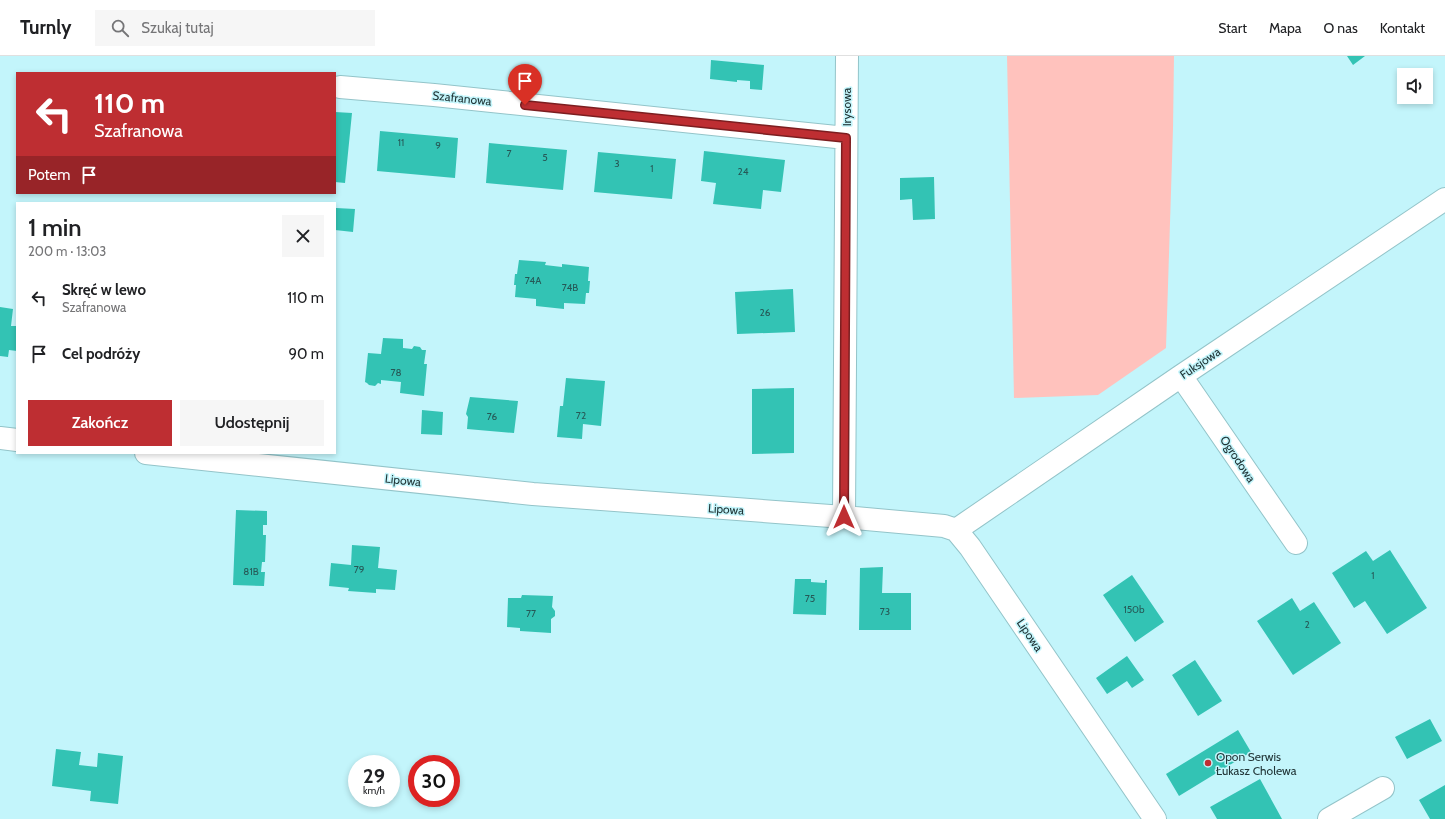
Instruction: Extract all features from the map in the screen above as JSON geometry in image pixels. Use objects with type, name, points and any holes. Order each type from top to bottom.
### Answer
[{"type":"street","name":"Irysowa","points":[[844,517],[847,56]]},
{"type":"street","name":"Szafranowa","points":[[340,87],[434,95],[846,138]]},
{"type":"street","name":"Fuksjowa","points":[[956,530],[1181,376],[1445,199]]},
{"type":"street","name":"Ogrodowa","points":[[1181,376],[1296,543]]},
{"type":"street","points":[[0,438],[16,440]]},
{"type":"street","name":"Lipowa","points":[[155,454],[533,494],[844,517],[944,526],[956,530],[970,547],[1155,819]]},
{"type":"street","points":[[1329,819],[1383,788]]},
{"type":"shaded area","points":[[1007,56],[1174,56],[1166,348],[1098,395],[1014,398]]},
{"type":"building","points":[[1347,56],[1365,56],[1353,65]]},
{"type":"building","points":[[711,60],[764,65],[762,90],[750,89],[750,81],[737,80],[737,82],[710,79]]},
{"type":"building","points":[[336,112],[352,113],[345,183],[336,182]]},
{"type":"building","points":[[380,131],[458,138],[455,178],[377,171]]},
{"type":"building","points":[[489,143],[567,150],[563,190],[486,183]]},
{"type":"building","points":[[704,151],[785,160],[781,192],[763,190],[761,209],[713,204],[716,183],[701,181]]},
{"type":"building","points":[[598,152],[676,159],[672,199],[594,192]]},
{"type":"building","points":[[934,177],[935,219],[913,220],[912,199],[900,200],[900,178]]},
{"type":"building","points":[[336,208],[355,209],[353,232],[336,230]]},
{"type":"building","points":[[519,260],[546,262],[545,265],[562,267],[562,264],[589,267],[589,293],[586,293],[585,304],[564,303],[564,309],[536,306],[536,299],[515,297],[515,274],[517,274]]},
{"type":"building","points":[[793,289],[795,332],[737,334],[735,292]]},
{"type":"building","points":[[0,307],[13,309],[11,326],[16,326],[16,351],[9,350],[8,357],[0,356]]},
{"type":"building","points":[[383,338],[403,339],[403,348],[412,349],[414,346],[420,347],[422,350],[426,350],[424,364],[427,364],[424,396],[400,393],[401,382],[381,380],[381,384],[378,383],[375,386],[369,385],[365,382],[368,353],[381,354]]},
{"type":"building","points":[[566,378],[605,381],[601,426],[583,424],[582,439],[557,437],[560,406],[563,406]]},
{"type":"building","points":[[794,388],[794,453],[752,454],[752,389]]},
{"type":"building","points":[[470,397],[518,401],[514,433],[467,429],[468,417],[466,414]]},
{"type":"building","points":[[422,410],[443,412],[442,435],[421,434]]},
{"type":"building","points":[[236,510],[267,511],[267,525],[263,525],[263,535],[266,535],[265,562],[262,562],[261,572],[265,572],[264,586],[233,585]]},
{"type":"building","points":[[352,545],[380,547],[378,568],[397,570],[395,590],[376,589],[376,593],[348,591],[349,588],[329,586],[331,563],[351,565]]},
{"type":"building","points":[[1390,550],[1427,608],[1387,634],[1365,601],[1354,608],[1332,573],[1366,551],[1373,561]]},
{"type":"building","points":[[883,567],[882,593],[911,593],[911,630],[859,630],[860,568]]},
{"type":"building","points":[[1132,575],[1164,622],[1135,642],[1103,595]]},
{"type":"building","points":[[795,579],[811,579],[811,582],[825,583],[825,580],[827,580],[826,615],[793,614]]},
{"type":"building","points":[[522,595],[553,596],[552,607],[555,611],[555,616],[551,619],[551,633],[520,631],[520,628],[507,627],[508,598],[521,598]]},
{"type":"building","points":[[1292,598],[1300,611],[1314,602],[1341,643],[1293,675],[1257,621]]},
{"type":"building","points":[[1127,656],[1144,680],[1132,688],[1127,681],[1107,694],[1096,678]]},
{"type":"building","points":[[1195,660],[1222,701],[1198,716],[1172,675]]},
{"type":"building","points":[[1430,719],[1442,741],[1407,759],[1395,737]]},
{"type":"building","name":"Opon Serwis Łukasz Cholewa","points":[[1238,730],[1251,752],[1179,796],[1166,774]]},
{"type":"building","points":[[56,749],[81,752],[79,765],[97,767],[98,753],[123,756],[118,804],[90,801],[91,791],[52,786]]},
{"type":"building","points":[[1260,779],[1282,819],[1217,819],[1210,807]]},
{"type":"building","points":[[1445,785],[1445,819],[1430,819],[1419,800]]},
{"type":"place","name":"Opon Serwis Łukasz Cholewa","points":[[1208,763]]},
{"type":"route","points":[[525,105],[846,138],[844,517]]}]
